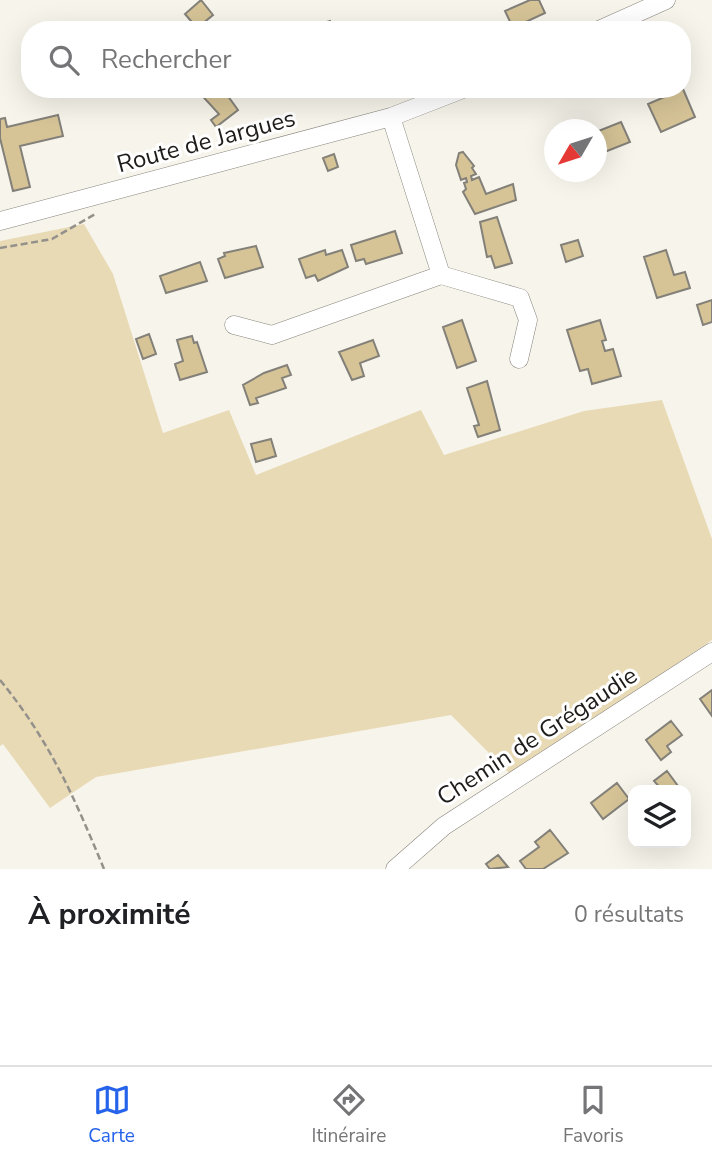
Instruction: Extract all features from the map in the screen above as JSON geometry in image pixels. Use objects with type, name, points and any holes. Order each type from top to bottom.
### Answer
[{"type":"street","points":[[619,21],[666,0]]},
{"type":"street","name":"Route de Jargues","points":[[0,221],[391,117],[440,98]]},
{"type":"street","points":[[391,117],[441,275]]},
{"type":"street","points":[[234,325],[272,335],[441,275],[520,298],[528,320],[519,359]]},
{"type":"street","name":"Chemin de Grégaudie","points":[[394,869],[444,826],[712,652]]},
{"type":"path","points":[[0,680],[28,714],[54,756],[104,869]]},
{"type":"shaded area","points":[[84,224],[113,274],[163,433],[229,410],[256,475],[421,410],[444,455],[584,411],[662,400],[712,539],[712,640],[511,775],[451,715],[96,777],[50,808],[3,744],[0,746],[0,241]]},
{"type":"building","points":[[201,0],[213,15],[206,21],[191,21],[185,14]]},
{"type":"building","points":[[530,0],[539,0],[545,13],[528,21],[510,21],[505,11]]},
{"type":"building","points":[[204,98],[229,98],[238,110],[216,127],[211,120],[219,114]]},
{"type":"building","points":[[662,98],[687,98],[695,117],[661,132],[648,104]]},
{"type":"building","points":[[58,115],[63,136],[20,146],[30,187],[13,191],[0,138],[0,119],[5,118],[7,127]]},
{"type":"building","points":[[621,122],[630,142],[607,151],[607,128]]},
{"type":"building","points":[[463,152],[474,166],[472,168],[476,174],[471,176],[472,180],[479,177],[486,194],[513,184],[516,200],[475,214],[463,192],[466,189],[466,178],[461,180],[456,165],[459,153]]},
{"type":"building","points":[[334,154],[338,167],[328,171],[323,158]]},
{"type":"building","points":[[497,217],[512,263],[495,268],[491,256],[487,257],[480,222]]},
{"type":"building","points":[[395,231],[402,253],[366,264],[364,259],[356,261],[351,245]]},
{"type":"building","points":[[578,240],[583,256],[566,262],[561,245]]},
{"type":"building","points":[[256,246],[263,267],[225,278],[218,259],[225,256],[224,253]]},
{"type":"building","points":[[325,250],[326,255],[342,250],[348,267],[318,281],[315,275],[306,278],[299,259]]},
{"type":"building","points":[[666,250],[674,275],[685,272],[690,288],[657,298],[644,257]]},
{"type":"building","points":[[200,262],[207,281],[166,293],[160,276]]},
{"type":"building","points":[[712,300],[712,322],[703,325],[697,305]]},
{"type":"building","points":[[462,320],[476,361],[457,368],[443,327]]},
{"type":"building","points":[[600,320],[606,340],[602,341],[605,351],[613,349],[621,376],[592,384],[588,369],[580,371],[567,330]]},
{"type":"building","points":[[149,334],[156,354],[143,359],[136,339]]},
{"type":"building","points":[[192,336],[194,343],[197,342],[207,372],[180,380],[175,364],[183,361],[177,340]]},
{"type":"building","points":[[373,340],[379,356],[360,363],[364,376],[352,380],[339,352]]},
{"type":"building","points":[[287,365],[291,375],[282,378],[286,388],[256,398],[258,403],[250,405],[243,385],[264,373]]},
{"type":"building","points":[[487,381],[500,430],[478,437],[474,426],[479,425],[467,388]]},
{"type":"building","points":[[271,439],[276,456],[256,462],[251,444]]},
{"type":"building","points":[[712,690],[712,716],[700,699]]},
{"type":"building","points":[[671,721],[682,735],[667,746],[671,752],[661,760],[646,740]]},
{"type":"building","points":[[667,771],[677,785],[658,785],[654,781]]},
{"type":"building","points":[[617,783],[628,798],[603,819],[591,803]]},
{"type":"building","points":[[550,830],[568,853],[543,869],[526,869],[520,861],[539,847],[535,842]]},
{"type":"building","points":[[498,855],[508,867],[490,869],[486,864]]}]
